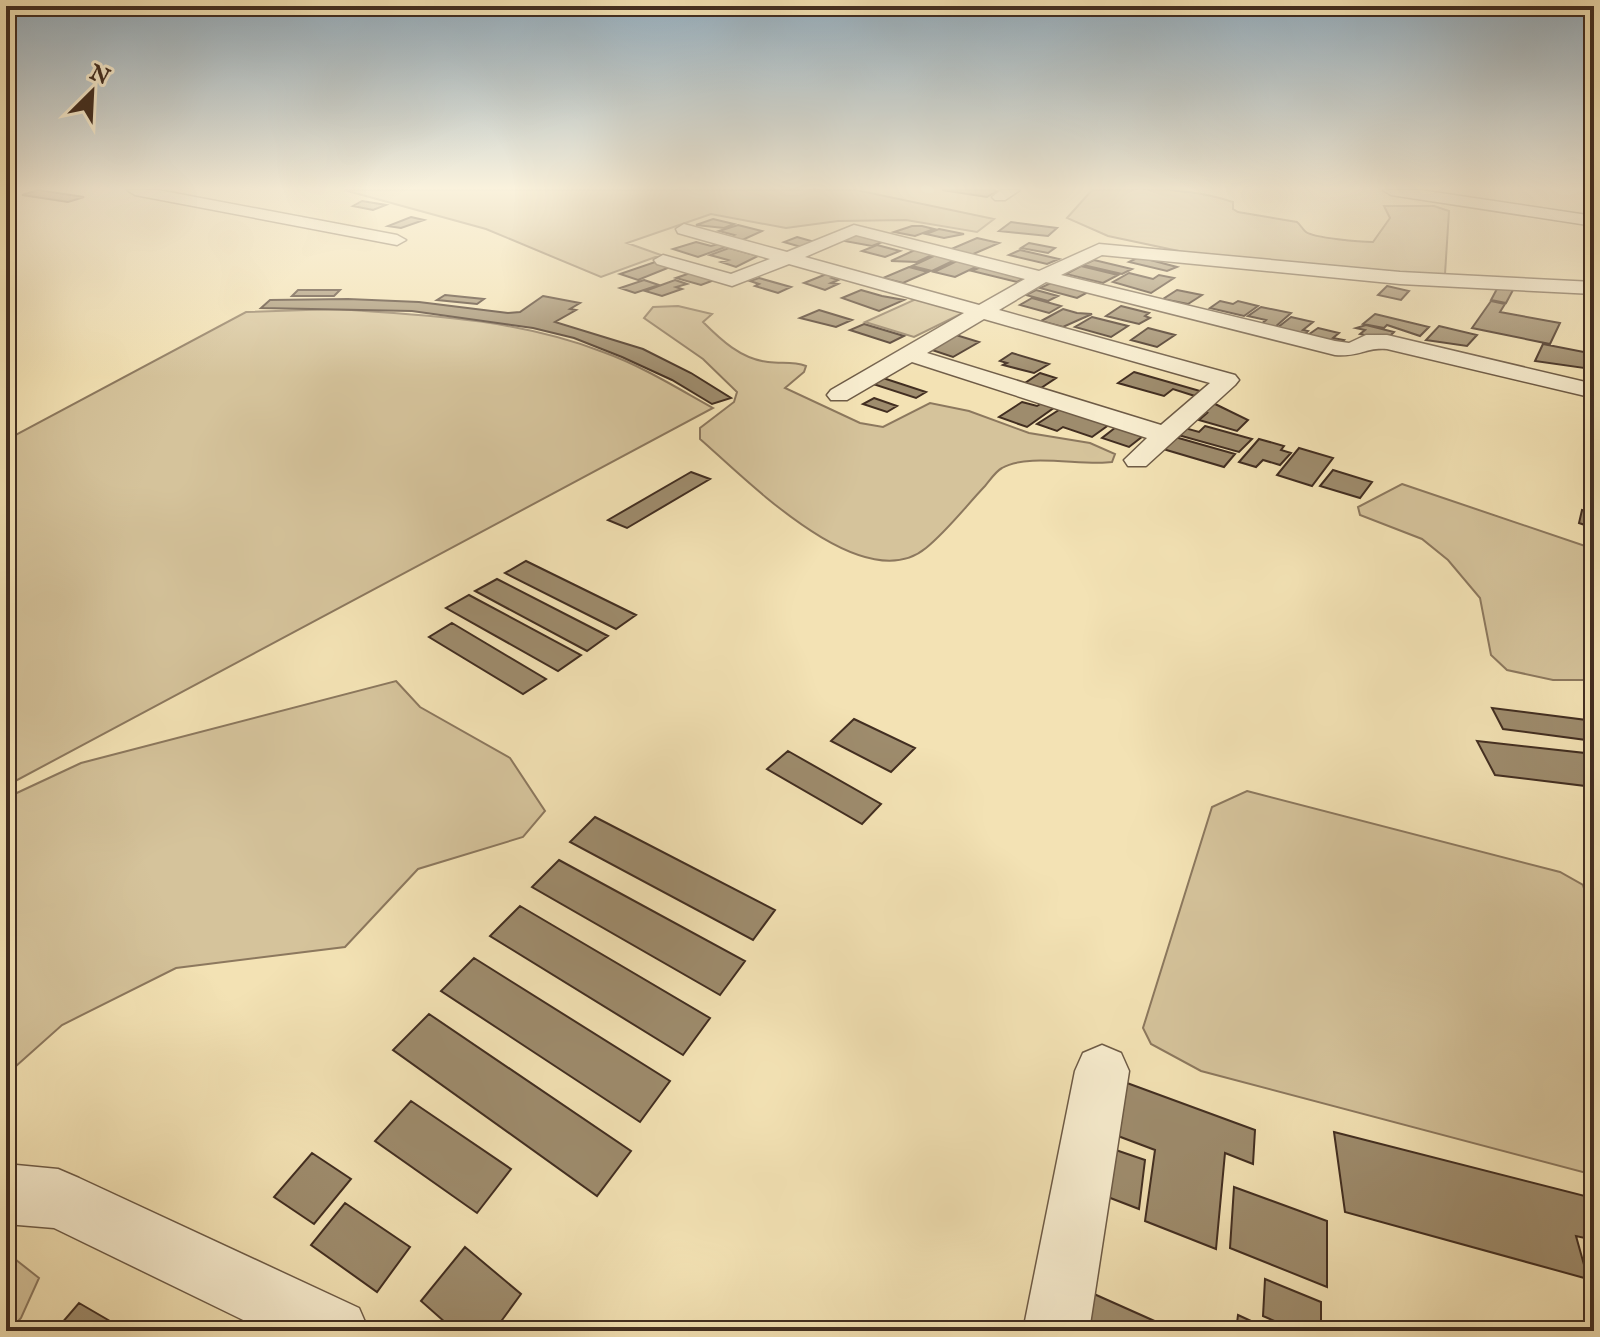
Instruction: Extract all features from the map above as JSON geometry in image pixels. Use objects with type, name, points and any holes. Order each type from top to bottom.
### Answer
[{"type":"street","points":[[768,252],[1227,380],[1137,460]]},
{"type":"street","points":[[663,260],[732,280],[801,252]]},
{"type":"street","points":[[946,252],[1335,348],[1354,350],[1366,341],[1387,342],[1594,391]]},
{"type":"street","points":[[839,395],[978,312],[1092,252]]},
{"type":"street","points":[[1134,252],[1400,278],[1594,288]]},
{"type":"street","points":[[909,354],[1165,435]]},
{"type":"street","points":[[1056,1331],[1102,1071]]},
{"type":"street","points":[[6,1194],[58,1199],[336,1331]]},
{"type":"shaded area","points":[[542,252],[654,252],[661,255],[601,277]]},
{"type":"shaded area","points":[[1185,252],[1446,252],[1445,274],[1438,276]]},
{"type":"shaded area","points":[[916,299],[965,312],[914,337],[865,322]]},
{"type":"shaded area","points":[[678,306],[712,314],[703,322],[740,353],[768,362],[806,366],[804,372],[785,388],[860,423],[883,427],[930,403],[969,411],[1029,433],[1090,443],[1115,454],[1112,462],[1026,461],[1002,468],[926,548],[900,560],[870,558],[839,547],[806,528],[745,480],[700,439],[700,428],[734,402],[737,392],[703,359],[644,318],[653,307]]},
{"type":"shaded area","points":[[336,309],[471,320],[538,332],[617,358],[713,408],[6,786],[6,440],[246,312]]},
{"type":"shaded area","points":[[1402,484],[1594,549],[1594,680],[1553,680],[1507,670],[1491,655],[1480,598],[1448,560],[1422,539],[1360,515],[1358,507]]},
{"type":"shaded area","points":[[396,681],[420,707],[510,758],[545,811],[523,837],[418,869],[345,947],[176,968],[62,1025],[6,1075],[6,798],[81,763]]},
{"type":"shaded area","points":[[1247,791],[1560,872],[1583,885],[1594,923],[1594,1175],[1201,1071],[1151,1044],[1143,1028],[1212,807]]},
{"type":"shaded area","points":[[6,1252],[39,1278],[21,1318],[9,1331],[6,1331]]},
{"type":"building","points":[[684,252],[711,252],[698,257]]},
{"type":"building","points":[[745,252],[758,256],[736,267],[721,262],[728,260],[710,255]]},
{"type":"building","points":[[867,252],[897,252],[885,257]]},
{"type":"building","points":[[910,252],[936,253],[917,262],[891,261]]},
{"type":"building","points":[[1030,252],[1059,259],[1047,264],[1009,255]]},
{"type":"building","points":[[938,254],[959,258],[932,271],[912,266]]},
{"type":"building","points":[[1139,257],[1177,267],[1167,271],[1129,262]]},
{"type":"building","points":[[961,259],[982,264],[955,277],[934,272]]},
{"type":"building","points":[[1094,260],[1132,269],[1122,274],[1083,265]]},
{"type":"building","points":[[655,262],[670,267],[638,280],[620,274]]},
{"type":"building","points":[[985,265],[1025,278],[1017,282],[972,271]]},
{"type":"building","points":[[1081,266],[1118,275],[1103,283],[1066,274]]},
{"type":"building","points":[[909,267],[928,272],[903,283],[883,278]]},
{"type":"building","points":[[693,272],[717,279],[701,285],[676,278]]},
{"type":"building","points":[[829,273],[838,276],[832,278],[838,280],[831,283],[838,284],[825,290],[804,283]]},
{"type":"building","points":[[1129,273],[1153,279],[1159,275],[1174,278],[1151,293],[1113,282]]},
{"type":"building","points":[[759,278],[791,287],[778,293],[755,286],[759,284],[750,281]]},
{"type":"building","points":[[644,280],[659,285],[635,293],[620,288]]},
{"type":"building","points":[[675,280],[687,284],[662,296],[645,291]]},
{"type":"building","points":[[1053,282],[1090,291],[1077,298],[1040,288]]},
{"type":"building","points":[[1387,286],[1409,291],[1401,300],[1378,295]]},
{"type":"building","points":[[1498,287],[1513,290],[1506,303],[1491,300]]},
{"type":"building","points":[[298,290],[340,290],[334,296],[292,296]]},
{"type":"building","points":[[861,290],[904,300],[879,311],[842,298]]},
{"type":"building","points":[[1036,290],[1058,296],[1048,301],[1026,295]]},
{"type":"building","points":[[1177,290],[1202,295],[1188,304],[1163,299]]},
{"type":"building","points":[[445,295],[484,299],[477,304],[437,300]]},
{"type":"building","points":[[543,296],[580,303],[570,309],[576,310],[555,322],[643,349],[731,398],[712,404],[672,380],[622,357],[574,338],[533,328],[412,311],[261,308],[270,300],[348,299],[419,302],[508,313],[520,312]]},
{"type":"building","points":[[1032,298],[1061,306],[1049,313],[1020,305]]},
{"type":"building","points":[[1220,301],[1258,306],[1244,316],[1210,308]]},
{"type":"building","points":[[1491,301],[1505,304],[1500,312],[1560,323],[1550,344],[1472,328]]},
{"type":"building","points":[[1121,306],[1149,313],[1145,316],[1150,318],[1139,324],[1106,316]]},
{"type":"building","points":[[1261,307],[1291,313],[1274,328],[1260,325],[1266,320],[1248,316]]},
{"type":"building","points":[[1063,309],[1092,314],[1063,327],[1041,321]]},
{"type":"building","points":[[819,310],[852,320],[836,327],[800,318]]},
{"type":"building","points":[[1375,314],[1429,327],[1420,336],[1387,325],[1384,328],[1363,324]]},
{"type":"building","points":[[1092,317],[1128,326],[1111,337],[1075,327]]},
{"type":"building","points":[[1291,317],[1313,322],[1303,330],[1308,331],[1304,335],[1277,328]]},
{"type":"building","points":[[864,324],[904,336],[890,343],[850,330]]},
{"type":"building","points":[[1366,325],[1394,332],[1386,340],[1360,334],[1365,330],[1356,328]]},
{"type":"building","points":[[1439,326],[1477,335],[1467,346],[1426,340]]},
{"type":"building","points":[[1148,328],[1175,335],[1157,347],[1131,340]]},
{"type":"building","points":[[1318,328],[1339,333],[1333,338],[1344,340],[1338,345],[1305,337]]},
{"type":"building","points":[[956,335],[979,342],[953,357],[929,349]]},
{"type":"building","points":[[1543,344],[1589,353],[1584,368],[1535,361]]},
{"type":"building","points":[[1012,353],[1049,364],[1034,373],[1003,365],[1007,363],[1000,361]]},
{"type":"building","points":[[1134,372],[1200,391],[1195,396],[1173,389],[1164,396],[1118,383]]},
{"type":"building","points":[[1040,373],[1056,378],[1038,390],[1022,385]]},
{"type":"building","points":[[883,378],[926,392],[916,398],[873,384]]},
{"type":"building","points":[[874,398],[897,406],[887,412],[863,404]]},
{"type":"building","points":[[1022,402],[1055,407],[1027,427],[999,417]]},
{"type":"building","points":[[1213,403],[1248,420],[1237,431],[1199,420]]},
{"type":"building","points":[[1062,408],[1110,424],[1092,437],[1063,427],[1057,431],[1037,424]]},
{"type":"building","points":[[1205,426],[1252,439],[1239,452],[1178,435],[1185,428],[1199,432]]},
{"type":"building","points":[[1116,427],[1143,436],[1129,447],[1102,438]]},
{"type":"building","points":[[1175,437],[1235,454],[1224,467],[1163,449]]},
{"type":"building","points":[[1259,439],[1284,446],[1281,450],[1291,453],[1280,465],[1263,460],[1256,467],[1239,462]]},
{"type":"building","points":[[1299,448],[1333,458],[1312,486],[1277,475]]},
{"type":"building","points":[[1333,470],[1372,482],[1360,498],[1320,486]]},
{"type":"building","points":[[691,472],[710,479],[627,528],[608,520]]},
{"type":"building","points":[[1582,510],[1594,513],[1594,528],[1579,523]]},
{"type":"building","points":[[526,561],[636,615],[616,629],[505,573]]},
{"type":"building","points":[[497,579],[608,636],[587,651],[475,591]]},
{"type":"building","points":[[469,595],[581,655],[558,671],[446,608]]},
{"type":"building","points":[[452,623],[546,679],[523,694],[429,637]]},
{"type":"building","points":[[1492,708],[1594,721],[1594,741],[1503,729]]},
{"type":"building","points":[[854,719],[915,748],[891,772],[831,741]]},
{"type":"building","points":[[1477,741],[1594,754],[1594,787],[1495,775]]},
{"type":"building","points":[[788,751],[881,804],[862,824],[767,769]]},
{"type":"building","points":[[595,817],[775,910],[753,940],[570,842]]},
{"type":"building","points":[[559,860],[745,961],[720,995],[532,887]]},
{"type":"building","points":[[520,906],[710,1018],[683,1055],[490,936]]},
{"type":"building","points":[[474,958],[670,1081],[640,1122],[441,991]]},
{"type":"building","points":[[429,1014],[631,1151],[597,1196],[393,1050]]},
{"type":"building","points":[[1127,1083],[1255,1130],[1253,1164],[1225,1153],[1216,1249],[1145,1221],[1155,1150],[1118,1136]]},
{"type":"building","points":[[411,1101],[511,1169],[477,1213],[375,1141]]},
{"type":"building","points":[[1334,1132],[1585,1196],[1594,1225],[1594,1240],[1576,1236],[1588,1279],[1345,1212]]},
{"type":"building","points":[[1107,1147],[1145,1160],[1139,1209],[1100,1194]]},
{"type":"building","points":[[312,1153],[351,1179],[314,1224],[274,1197]]},
{"type":"building","points":[[1234,1187],[1327,1221],[1327,1287],[1230,1248]]},
{"type":"building","points":[[345,1203],[410,1247],[377,1292],[311,1245]]},
{"type":"building","points":[[465,1247],[521,1294],[494,1331],[455,1331],[421,1301]]},
{"type":"building","points":[[1265,1279],[1321,1302],[1321,1331],[1298,1331],[1263,1316]]},
{"type":"building","points":[[1094,1294],[1177,1331],[1087,1331]]},
{"type":"building","points":[[79,1303],[127,1331],[55,1331]]},
{"type":"building","points":[[1238,1315],[1273,1331],[1236,1331]]}]
